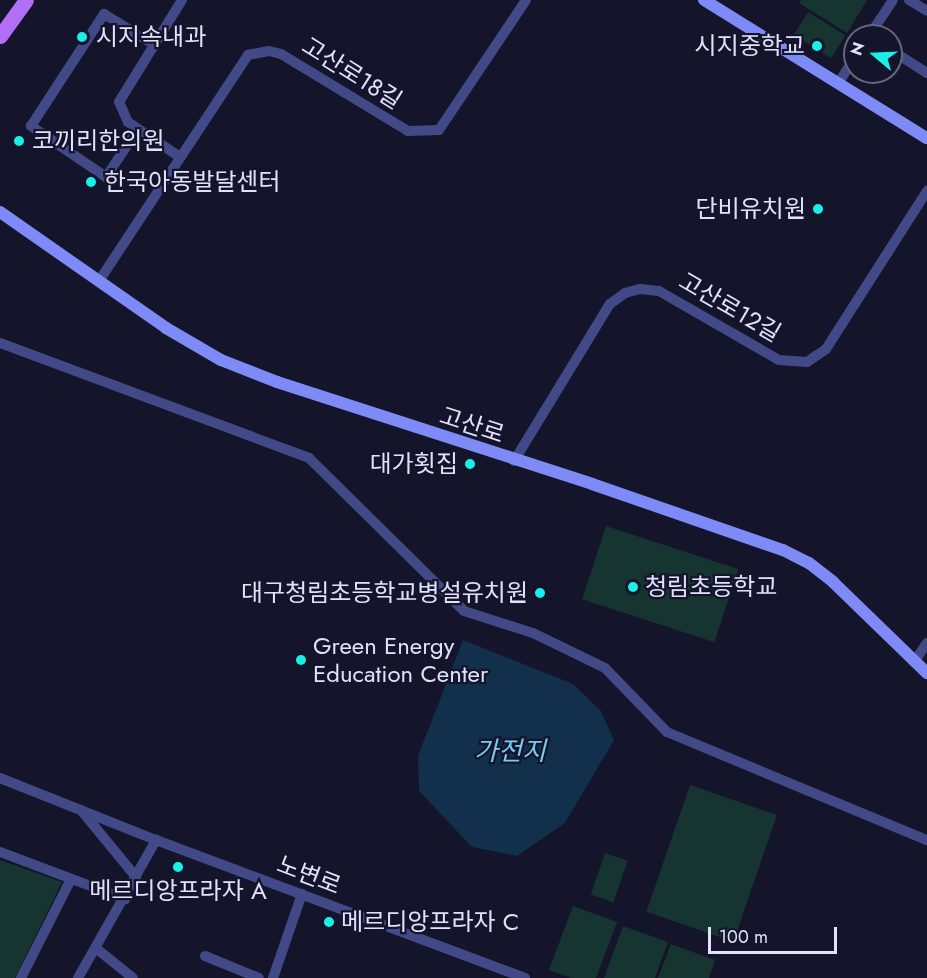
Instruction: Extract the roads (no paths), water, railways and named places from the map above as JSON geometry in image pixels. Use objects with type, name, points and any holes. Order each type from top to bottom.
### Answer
[{"type":"main road","points":[[0,36],[26,0]]},
{"type":"main road","points":[[704,0],[927,138]]},
{"type":"main road","name":"고산로","points":[[0,212],[99,281],[220,360],[277,382],[743,534],[809,563],[927,673]]},
{"type":"street","points":[[180,157],[128,122],[119,102],[182,0]]},
{"type":"street","name":"고산로18길","points":[[99,281],[248,55],[257,52],[281,54],[408,131],[439,130],[526,0]]},
{"type":"street","points":[[877,24],[892,0]]},
{"type":"street","points":[[909,0],[927,11]]},
{"type":"street","points":[[138,129],[106,177],[31,126],[104,14],[153,44]]},
{"type":"street","points":[[903,58],[927,73]]},
{"type":"street","points":[[838,82],[843,75]]},
{"type":"street","name":"고산로12길","points":[[514,460],[610,304],[625,293],[640,288],[659,291],[779,360],[807,362],[826,349],[927,191]]},
{"type":"street","points":[[0,343],[309,458],[464,611],[533,633],[605,668],[667,732],[927,840]]},
{"type":"street","points":[[914,663],[927,643]]},
{"type":"street","name":"노변로","points":[[0,777],[156,840],[525,978]]},
{"type":"street","name":"노변로","points":[[79,808],[136,877]]},
{"type":"street","points":[[78,978],[97,949],[156,840]]},
{"type":"street","points":[[0,852],[125,898]]},
{"type":"street","points":[[21,978],[71,879]]},
{"type":"street","points":[[273,978],[302,894]]},
{"type":"street","points":[[97,949],[133,978]]},
{"type":"street","points":[[204,956],[259,978]]},
{"type":"water","name":"가전지","points":[[463,640],[573,684],[601,711],[614,740],[565,823],[517,856],[472,847],[419,791],[418,756]]},
{"type":"place","name":"시지속내과","points":[[82,37]]},
{"type":"place","name":"시지중학교","points":[[817,46]]},
{"type":"place","name":"코끼리한의원","points":[[19,141]]},
{"type":"place","name":"한국아동발달센터","points":[[91,182]]},
{"type":"place","name":"단비유치원","points":[[818,209]]},
{"type":"place","name":"대가횟집","points":[[470,464]]},
{"type":"place","name":"청림초등학교","points":[[633,587]]},
{"type":"place","name":"대구청림초등학교병설유치원","points":[[540,593]]},
{"type":"place","name":"Green Energy Education Center","points":[[301,660]]},
{"type":"place","name":"메르디앙프라자 A","points":[[178,867]]},
{"type":"place","name":"메르디앙프라자 C","points":[[329,922]]}]
